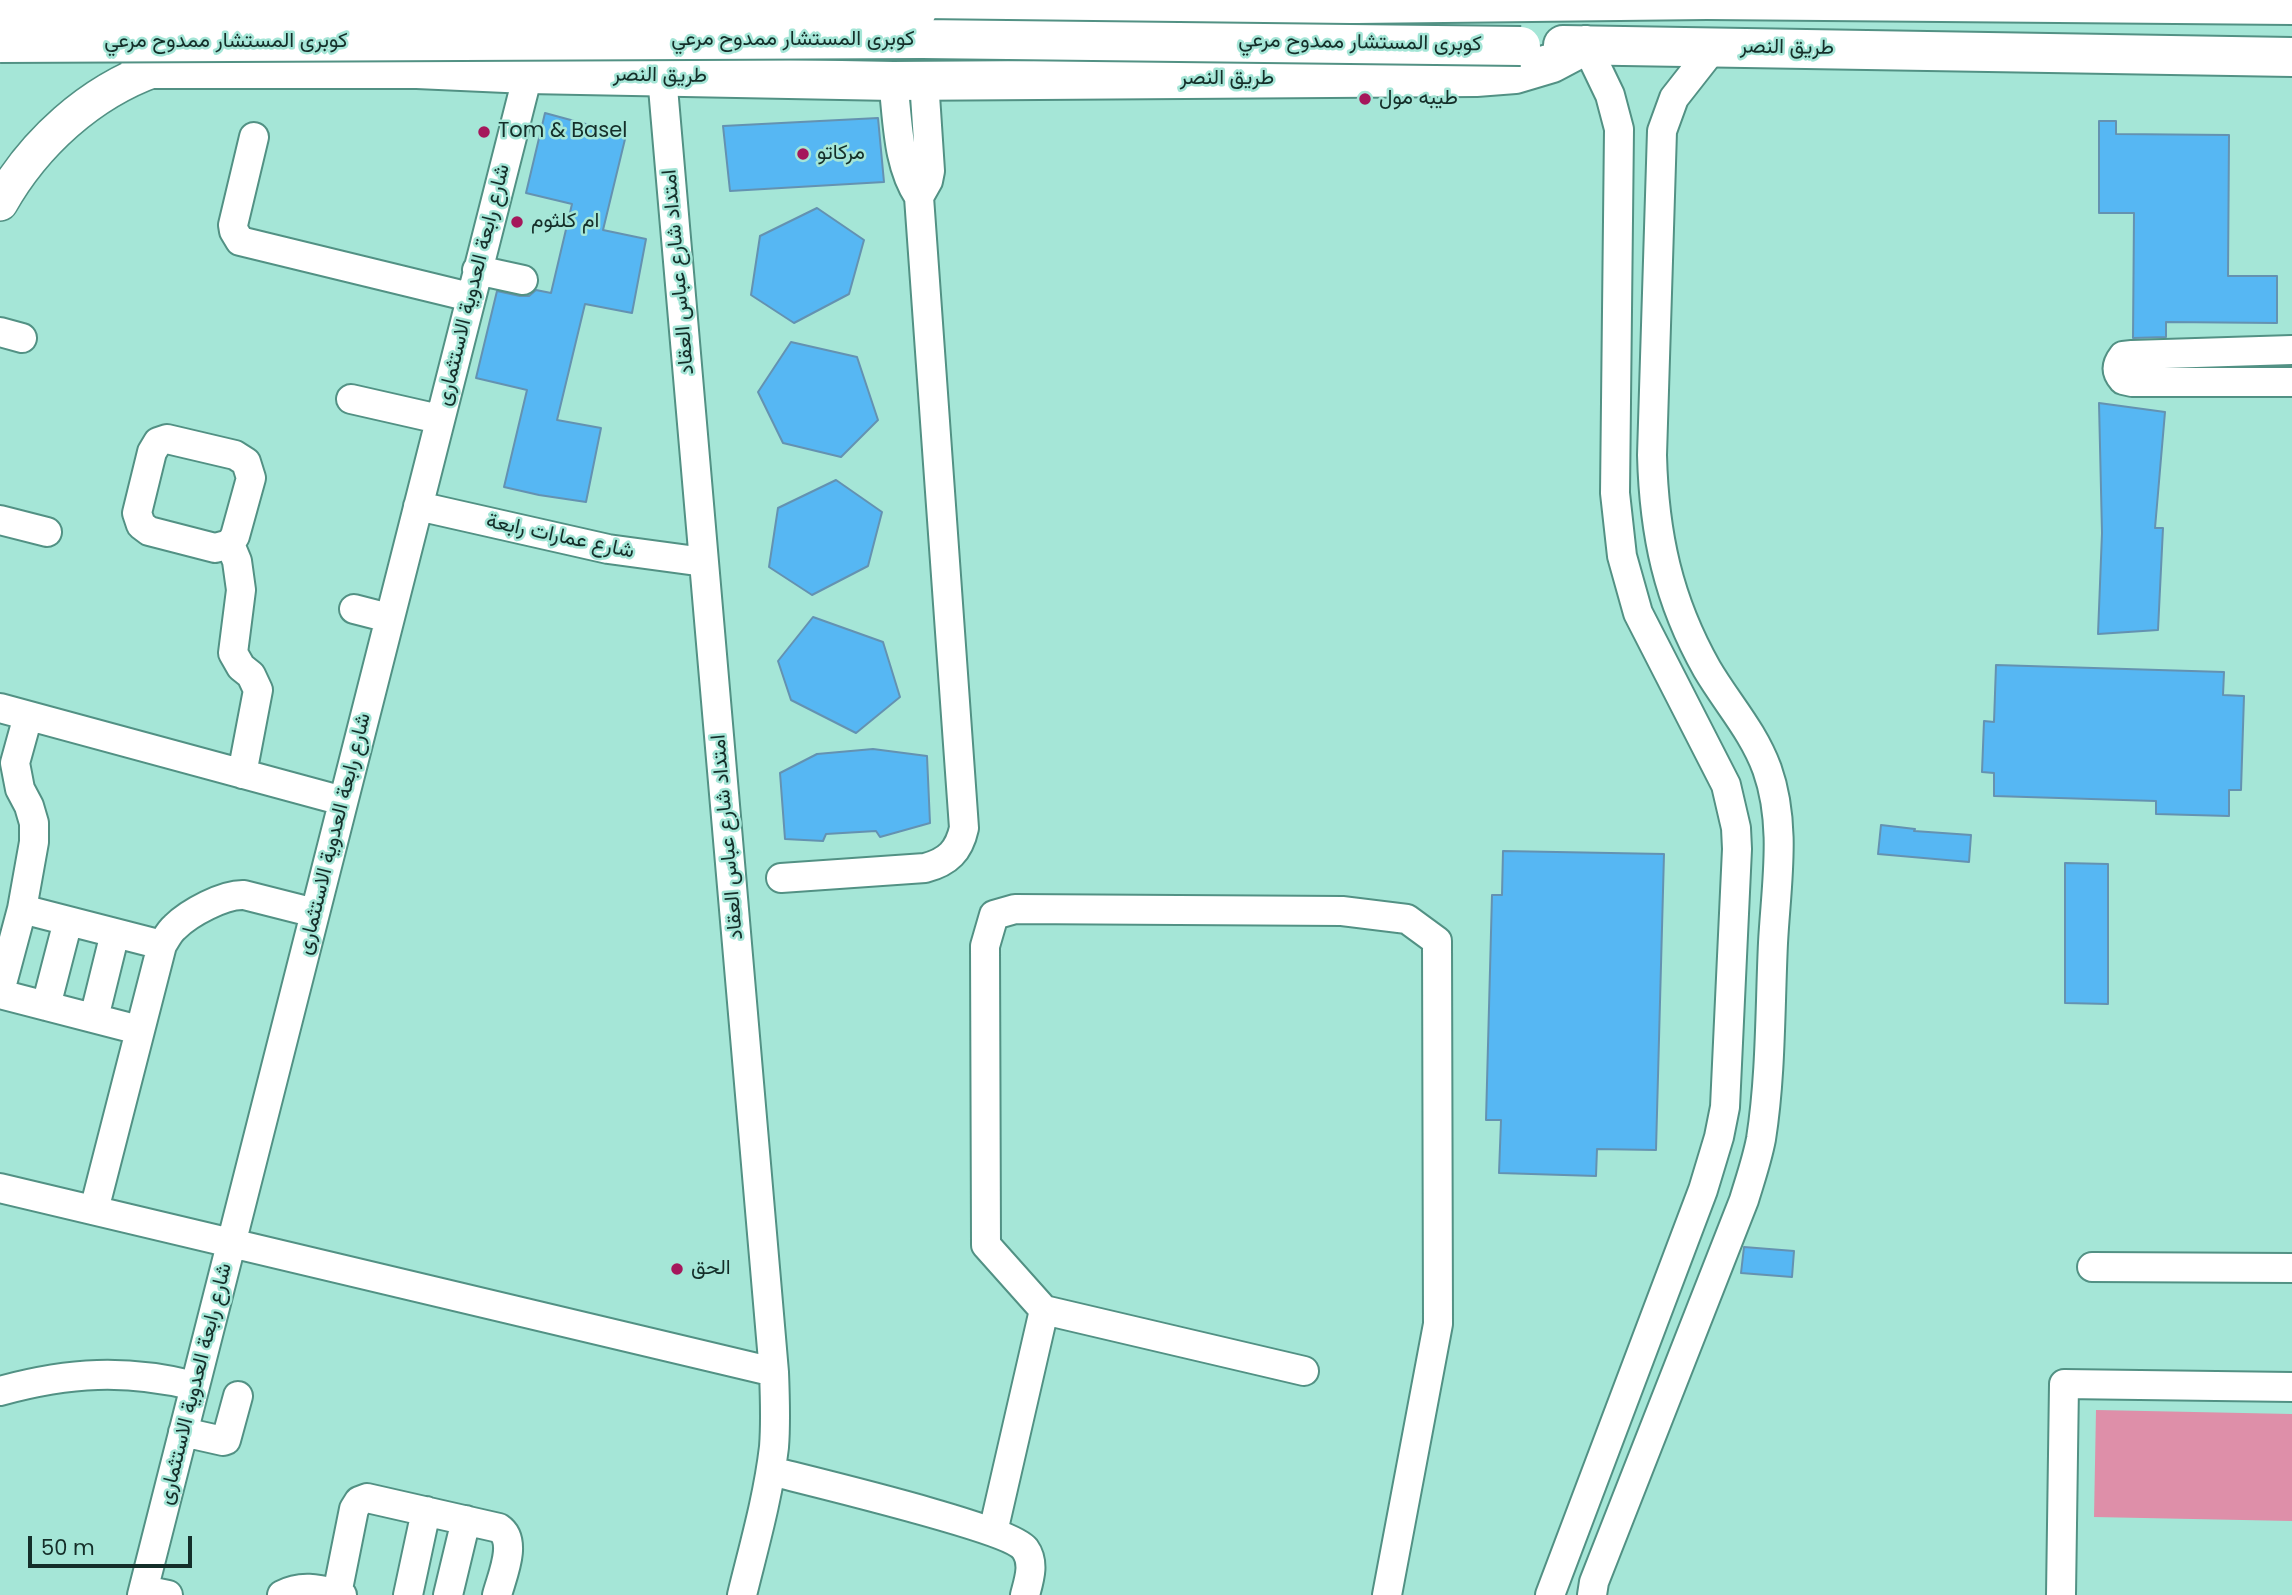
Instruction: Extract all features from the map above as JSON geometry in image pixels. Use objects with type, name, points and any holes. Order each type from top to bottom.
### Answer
[{"type":"highway","points":[[0,43],[44,14],[79,0]]},
{"type":"highway","points":[[141,0],[131,13],[128,35],[137,56],[155,69]]},
{"type":"highway","points":[[417,69],[561,27],[597,0]]},
{"type":"highway","points":[[738,0],[735,25],[747,54],[770,74],[785,78]]},
{"type":"highway","points":[[1707,0],[2292,5]]},
{"type":"highway","name":"كوبرى المستشار ممدوح مرعي","points":[[0,13],[835,9],[1707,0]]},
{"type":"highway","name":"كوبرى المستشار ممدوح مرعي","points":[[0,43],[922,39],[1587,45]]},
{"type":"highway","name":"طريق النصر","points":[[155,69],[417,69],[528,74],[909,80],[1476,77],[1515,74],[1552,64],[1587,45],[2292,57]]},
{"type":"main road","points":[[0,204],[23,169],[60,128],[104,93],[155,69]]},
{"type":"street","points":[[1550,1595],[1703,1190],[1719,1137],[1725,1107],[1737,849],[1736,828],[1726,785],[1638,613],[1622,556],[1615,493],[1620,137],[1610,95],[1587,45]]},
{"type":"street","points":[[1592,1595],[1594,1582],[1744,1200],[1754,1169],[1764,1114],[1779,853],[1775,799],[1756,744],[1708,669],[1676,602],[1657,530],[1653,493],[1662,131],[1674,97],[1714,47]]},
{"type":"street","name":"شارع رابعة العدوية الاستثمارى","points":[[151,1593],[183,1432],[528,74]]},
{"type":"street","name":"امتداد شارع عباس العقاد","points":[[662,76],[774,1372],[771,1471],[742,1595]]},
{"type":"street","points":[[781,878],[925,868],[940,864],[952,855],[961,843],[964,828],[919,197],[904,165],[909,80]]},
{"type":"street","points":[[254,137],[233,225],[240,241],[470,297]]},
{"type":"street","points":[[477,270],[523,280]]},
{"type":"street","points":[[2292,350],[2123,356],[2117,363],[2117,373],[2123,380],[2132,382],[2292,382]]},
{"type":"street","points":[[2234,383],[2235,351]]},
{"type":"street","points":[[351,399],[439,419]]},
{"type":"street","points":[[172,440],[235,455],[246,462],[251,478],[235,536],[230,544],[215,548],[149,531],[141,525],[137,513],[152,452],[158,442],[172,440]]},
{"type":"street","name":"شارع عمارات رابعة","points":[[418,506],[608,549],[704,562]]},
{"type":"street","points":[[0,520],[47,532]]},
{"type":"street","points":[[230,544],[237,561],[241,590],[233,653],[241,667],[251,675],[258,690],[242,774]]},
{"type":"street","points":[[354,609],[389,618]]},
{"type":"street","points":[[0,708],[343,801]]},
{"type":"street","points":[[28,716],[15,763],[20,789],[34,823],[34,842],[22,909],[0,993],[139,1030]]},
{"type":"street","points":[[94,1210],[162,945],[173,928],[228,897],[244,895],[315,913]]},
{"type":"street","points":[[22,909],[162,945]]},
{"type":"street","points":[[1304,1371],[1044,1310],[986,1245],[985,946],[994,915],[1015,909],[1342,911],[1407,919],[1437,941],[1438,1324],[1387,1595]]},
{"type":"street","points":[[46,1006],[68,921]]},
{"type":"street","points":[[94,1018],[115,933]]},
{"type":"street","points":[[0,1188],[774,1372]]},
{"type":"street","points":[[2092,1267],[2292,1268]]},
{"type":"street","points":[[993,1532],[1044,1310]]},
{"type":"street","points":[[0,1391],[39,1380],[80,1374],[164,1378],[195,1386]]},
{"type":"street","points":[[2061,1595],[2064,1384],[2292,1387]]},
{"type":"street","points":[[183,1432],[225,1441],[238,1396]]},
{"type":"street","points":[[771,1471],[1014,1540],[1023,1546],[1029,1555],[1031,1565],[1025,1595]]},
{"type":"street","points":[[282,1595],[298,1588],[313,1588],[340,1594],[352,1516],[359,1501],[367,1498],[499,1528],[507,1534],[509,1545],[497,1595]]},
{"type":"street","points":[[408,1595],[426,1511]]},
{"type":"street","points":[[448,1595],[466,1520]]},
{"type":"shaded area","points":[[2096,1410],[2292,1414],[2292,1521],[2094,1517]]},
{"type":"building","points":[[545,113],[626,135],[603,230],[646,239],[632,313],[585,304],[557,420],[601,428],[586,502],[504,487],[527,390],[476,378],[497,291],[520,296],[529,296],[536,290],[551,293],[572,204],[526,193]]},
{"type":"building","name":"مركاتو","points":[[878,118],[884,182],[730,191],[723,126]]},
{"type":"building","points":[[2099,121],[2116,121],[2116,134],[2229,135],[2228,276],[2277,276],[2277,323],[2166,322],[2166,337],[2133,338],[2134,213],[2099,213]]},
{"type":"building","points":[[817,208],[864,240],[849,294],[794,323],[751,295],[760,236]]},
{"type":"building","points":[[791,342],[857,357],[878,420],[841,457],[783,443],[758,392]]},
{"type":"building","points":[[2099,403],[2165,412],[2155,528],[2163,528],[2158,630],[2098,634],[2102,533]]},
{"type":"building","points":[[836,480],[882,512],[868,566],[812,595],[769,567],[778,508]]},
{"type":"building","points":[[813,617],[883,642],[900,697],[856,733],[791,700],[778,661]]},
{"type":"building","points":[[1996,665],[2224,672],[2223,695],[2244,696],[2241,790],[2229,790],[2229,816],[2156,814],[2156,801],[1994,796],[1994,773],[1982,772],[1984,721],[1994,722]]},
{"type":"building","points":[[873,749],[927,756],[930,823],[880,837],[876,831],[826,834],[823,841],[785,839],[780,773],[817,754]]},
{"type":"building","points":[[1881,825],[1915,829],[1914,831],[1971,835],[1969,862],[1878,854]]},
{"type":"building","points":[[1503,851],[1664,854],[1656,1150],[1597,1149],[1596,1176],[1499,1173],[1501,1120],[1486,1120],[1492,895],[1502,895]]},
{"type":"building","points":[[2065,863],[2108,864],[2108,1004],[2065,1003]]},
{"type":"building","points":[[1744,1247],[1794,1251],[1792,1277],[1741,1273]]},
{"type":"place","name":"طيبه مول","points":[[1365,99]]},
{"type":"place","name":"Tom & Basel","points":[[484,132]]},
{"type":"place","name":"مركاتو","points":[[803,154]]},
{"type":"place","name":"ام كلثوم","points":[[517,222]]},
{"type":"place","name":"الحق","points":[[677,1269]]}]
